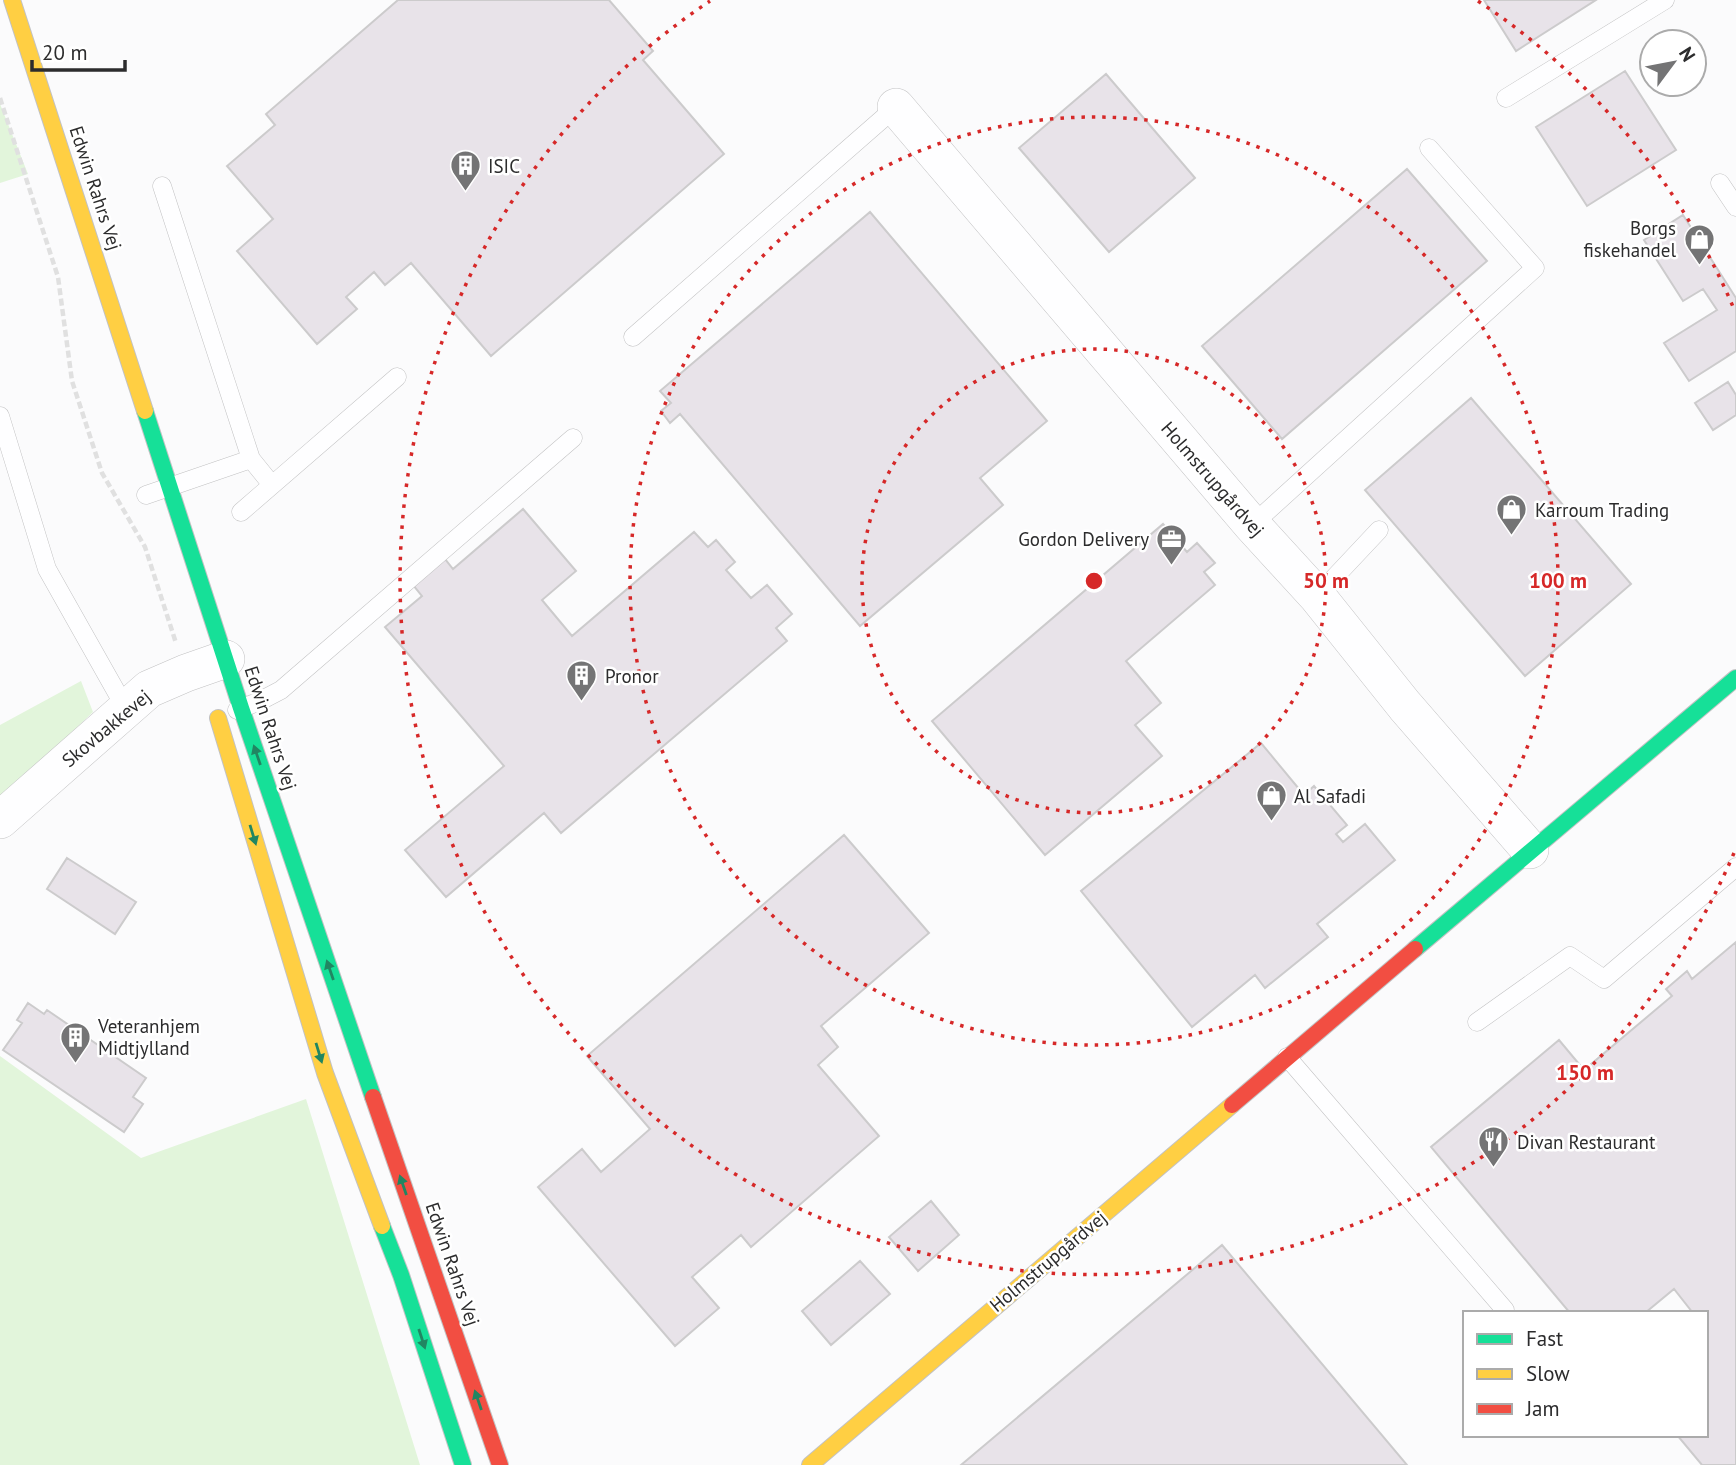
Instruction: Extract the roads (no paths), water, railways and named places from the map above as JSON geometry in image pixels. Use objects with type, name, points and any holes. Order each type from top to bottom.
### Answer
[{"type":"street","name":"Edwin Rahrs Vej","points":[[12,0],[171,486],[208,665],[242,708],[500,1465]]},
{"type":"street","name":"Holmstrupgårdvej","points":[[896,107],[1252,525],[1317,596],[1405,706],[1530,850]]},
{"type":"street","name":"Skovbakkevej","points":[[0,820],[149,689],[208,665]]},
{"type":"street","name":"Holmstrupgårdvej","points":[[810,1465],[1530,850],[1731,682]]},
{"type":"street","points":[[216,711],[325,1073],[401,1275],[463,1465]]},
{"type":"lane","points":[[1506,98],[1665,0]]},
{"type":"lane","points":[[633,337],[896,107]]},
{"type":"lane","points":[[1252,525],[1535,268],[1429,148]]},
{"type":"lane","points":[[1720,183],[1736,207]]},
{"type":"lane","points":[[162,186],[251,459],[272,485]]},
{"type":"lane","points":[[241,512],[397,377]]},
{"type":"lane","points":[[0,416],[47,569],[126,709]]},
{"type":"lane","points":[[216,711],[242,708],[281,690],[573,438]]},
{"type":"lane","points":[[146,495],[251,459]]},
{"type":"lane","points":[[1317,596],[1380,530]]},
{"type":"lane","points":[[1731,682],[1736,702]]},
{"type":"lane","points":[[1477,1022],[1570,956],[1604,979],[1736,867]]},
{"type":"lane","points":[[1287,1057],[1505,1310]]},
{"type":"place","name":"ISIC","points":[[465,193]]},
{"type":"place","name":"Borgs fiskehandel","points":[[1699,266]]},
{"type":"place","name":"Karroum Trading","points":[[1512,537]]},
{"type":"place","name":"Gordon Delivery","points":[[1172,566]]},
{"type":"place","name":"Pronor","points":[[582,703]]},
{"type":"place","name":"Al Safadi","points":[[1271,823]]},
{"type":"place","name":"Veteranhjem Midtjylland","points":[[75,1064]]},
{"type":"place","name":"Divan Restaurant","points":[[1494,1169]]}]
